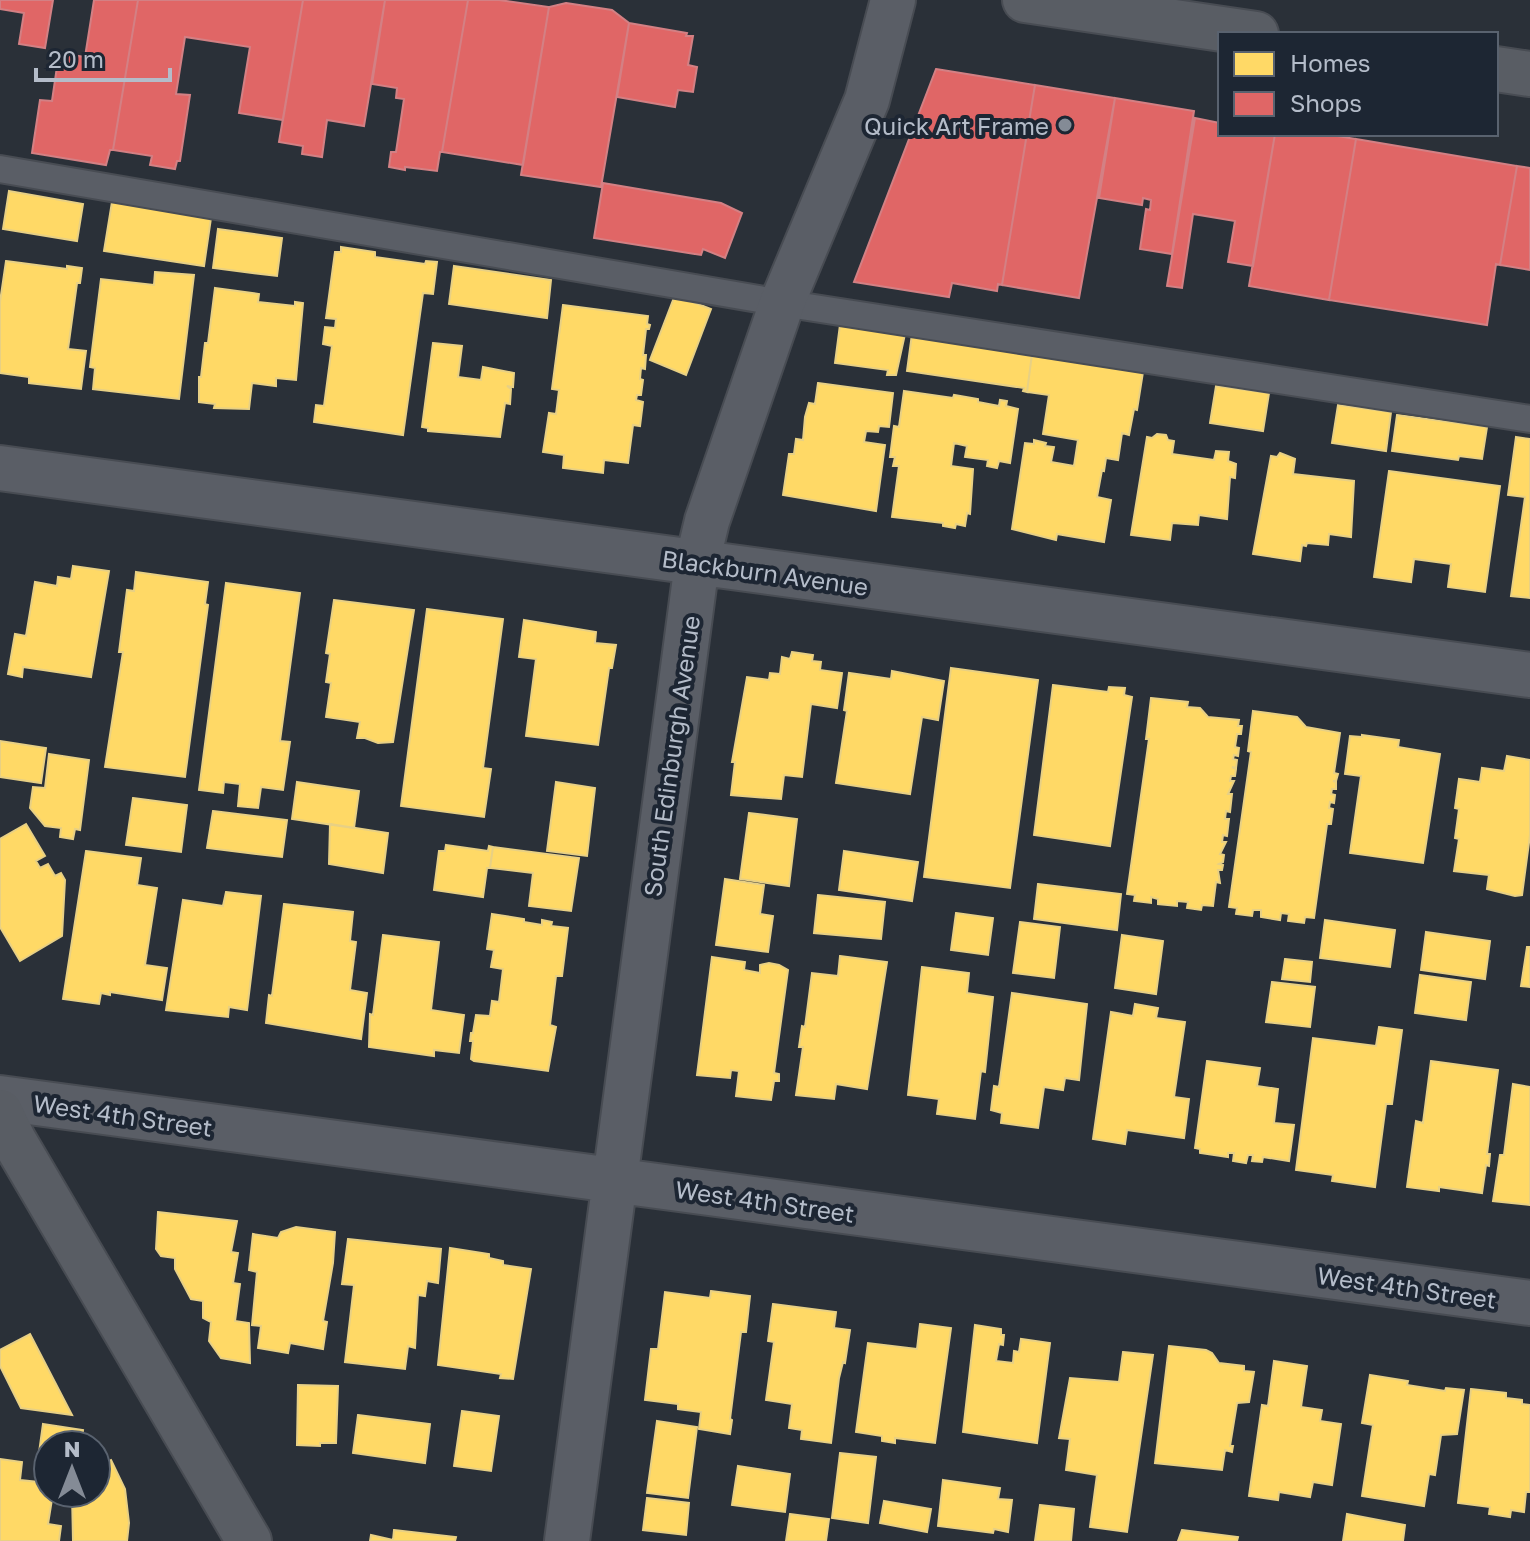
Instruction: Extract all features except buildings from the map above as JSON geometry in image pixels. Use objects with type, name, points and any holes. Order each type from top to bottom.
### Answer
[{"type":"street","name":"South Edinburgh Avenue","points":[[567,1541],[697,563],[712,506],[782,303],[867,100],[893,0]]},
{"type":"street","points":[[1025,0],[1242,32]]},
{"type":"street","points":[[1498,69],[1530,74]]},
{"type":"street","name":"Blackburn Avenue","points":[[0,468],[1530,675]]},
{"type":"street","name":"West 4th Street","points":[[0,1098],[1530,1303]]},
{"type":"street","points":[[0,1112],[14,1141],[249,1541]]},
{"type":"lane","points":[[0,169],[782,303],[1530,419]]},
{"type":"place","name":"Quick Art Frame","points":[[1065,125]]}]
